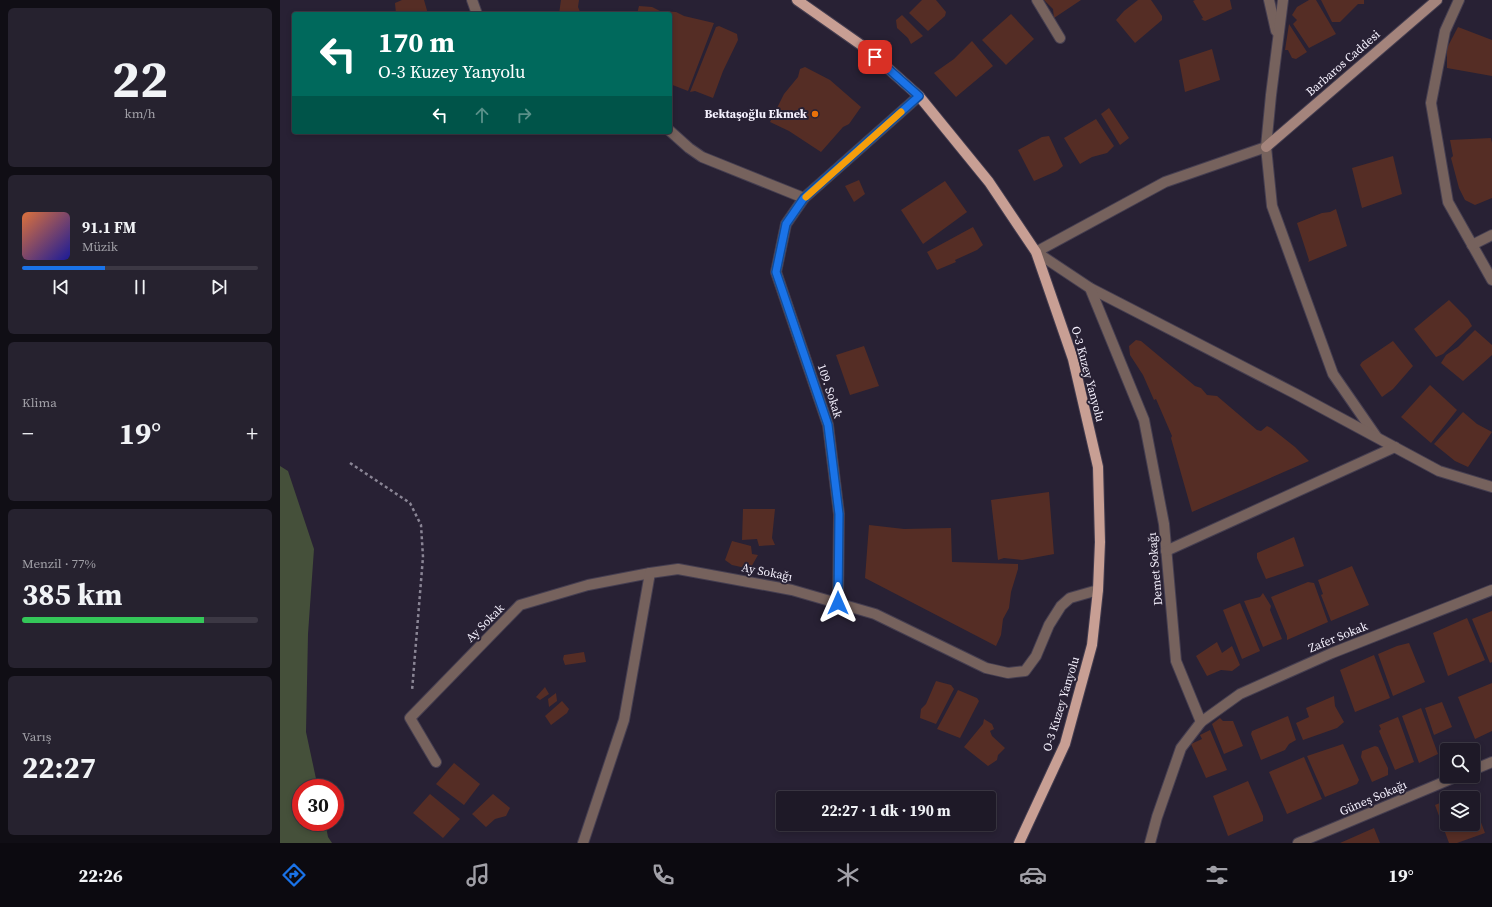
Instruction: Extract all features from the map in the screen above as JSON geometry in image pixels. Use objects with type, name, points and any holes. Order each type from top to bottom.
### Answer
[{"type":"main road","name":"O-3 Kuzey Yanyolu","points":[[796,0],[864,48],[919,96],[989,182],[1036,252],[1073,359],[1098,467],[1100,542],[1098,590],[1092,645],[1065,744],[1019,843]]},
{"type":"street","points":[[472,0],[476,12]]},
{"type":"street","points":[[1037,0],[1060,38]]},
{"type":"street","points":[[1270,0],[1277,39]]},
{"type":"street","points":[[1283,0],[1277,39],[1266,147],[1272,206],[1332,374],[1378,438]]},
{"type":"street","name":"Barbaros Caddesi","points":[[1266,147],[1437,0]]},
{"type":"street","points":[[1459,0],[1445,31],[1431,103],[1448,202],[1492,280]]},
{"type":"street","name":"109. Sokak","points":[[838,603],[839,514],[828,425],[776,272],[786,224],[804,198],[919,96]]},
{"type":"street","points":[[672,133],[702,157],[804,198]]},
{"type":"street","points":[[1266,147],[1166,182],[1036,252],[1090,288],[1296,394],[1439,471],[1492,487]]},
{"type":"street","points":[[1472,244],[1492,235]]},
{"type":"street","name":"Demet Sokağı","points":[[1090,288],[1144,420],[1164,524],[1176,661],[1200,722]]},
{"type":"street","points":[[1166,551],[1395,448]]},
{"type":"street","name":"Ay Sokağı","points":[[650,573],[678,569],[792,590],[875,614],[986,668],[1008,673],[1025,670],[1036,656],[1049,625],[1061,606],[1070,598],[1098,590]]},
{"type":"street","points":[[583,843],[624,720],[650,573]]},
{"type":"street","name":"Ay Sokak","points":[[410,718],[520,605],[588,585],[650,573]]},
{"type":"street","name":"Zafer Sokak","points":[[1200,722],[1240,694],[1332,653],[1492,590]]},
{"type":"street","points":[[410,718],[436,762]]},
{"type":"street","points":[[1150,843],[1157,817],[1182,748],[1200,722]]},
{"type":"street","points":[[1480,767],[1492,762]]},
{"type":"street","name":"Güneş Sokağı","points":[[1298,843],[1441,783]]},
{"type":"path","points":[[350,463],[410,503],[421,525],[423,557],[410,718]]},
{"type":"green space","points":[[280,466],[288,471],[314,549],[308,634],[306,732],[316,779],[292,779],[292,831],[327,831],[328,837],[332,843],[280,843]]},
{"type":"building","points":[[402,0],[424,0],[427,12],[396,12],[395,3]]},
{"type":"building","points":[[561,0],[579,0],[578,7],[580,12],[559,12]]},
{"type":"building","points":[[922,0],[936,0],[946,12],[945,16],[928,31],[909,13]]},
{"type":"building","points":[[1044,0],[1081,0],[1054,18],[1053,9]]},
{"type":"building","points":[[1138,0],[1151,0],[1162,16],[1162,20],[1135,43],[1116,20],[1124,11]]},
{"type":"building","points":[[1230,0],[1232,9],[1205,21],[1201,19],[1203,18],[1193,1]]},
{"type":"building","points":[[1309,0],[1316,0],[1336,34],[1309,48],[1293,24],[1297,20],[1292,15],[1297,7]]},
{"type":"building","points":[[1321,0],[1364,0],[1364,4],[1358,4],[1340,22],[1332,22]]},
{"type":"building","points":[[639,6],[652,7],[660,11],[676,12],[684,16],[714,23],[688,91],[672,85],[672,12],[638,12]]},
{"type":"building","points":[[1011,14],[1034,39],[1006,65],[982,40]]},
{"type":"building","points":[[902,15],[923,36],[911,44],[908,38],[897,28],[896,20]]},
{"type":"building","points":[[1289,24],[1307,52],[1296,59],[1292,58],[1288,50],[1285,50]]},
{"type":"building","points":[[719,26],[737,34],[738,40],[723,71],[713,98],[695,91],[690,92],[716,27]]},
{"type":"building","points":[[1458,27],[1492,40],[1492,76],[1447,68],[1447,48]]},
{"type":"building","points":[[972,41],[993,66],[956,97],[934,73],[954,59]]},
{"type":"building","points":[[1212,49],[1220,80],[1185,92],[1179,60]]},
{"type":"building","name":"Bektaşoğlu Ekmek","points":[[805,67],[830,80],[861,107],[849,124],[843,127],[821,152],[789,131],[770,122],[784,94],[798,77],[800,69]]},
{"type":"building","points":[[1109,108],[1129,138],[1120,145],[1101,114]]},
{"type":"building","points":[[1096,119],[1114,146],[1107,153],[1092,157],[1080,164],[1064,138]]},
{"type":"building","points":[[1049,136],[1063,166],[1057,171],[1034,181],[1018,150],[1042,137]]},
{"type":"building","points":[[1491,138],[1492,198],[1475,205],[1465,200],[1459,188],[1451,158],[1453,156],[1450,140]]},
{"type":"building","points":[[1393,156],[1402,194],[1362,208],[1352,168]]},
{"type":"building","points":[[859,180],[865,194],[854,202],[845,186]]},
{"type":"building","points":[[945,181],[967,212],[923,244],[901,210]]},
{"type":"building","points":[[1336,209],[1347,246],[1308,262],[1309,260],[1297,223]]},
{"type":"building","points":[[973,227],[983,245],[977,250],[955,260],[956,262],[937,270],[927,252]]},
{"type":"building","points":[[1449,300],[1468,319],[1472,326],[1443,354],[1436,357],[1414,329]]},
{"type":"building","points":[[1475,330],[1492,345],[1492,355],[1463,381],[1441,363],[1446,355],[1458,347]]},
{"type":"building","points":[[1136,340],[1141,341],[1195,386],[1201,388],[1207,395],[1217,396],[1257,430],[1261,431],[1267,426],[1271,428],[1295,447],[1309,461],[1192,512],[1171,438],[1172,436],[1156,399],[1154,400],[1143,375],[1130,355],[1129,346]]},
{"type":"building","points":[[1393,341],[1413,366],[1393,389],[1382,397],[1360,365],[1362,362]]},
{"type":"building","points":[[864,346],[879,386],[850,395],[836,355]]},
{"type":"building","points":[[1430,385],[1457,410],[1431,443],[1401,417]]},
{"type":"building","points":[[1463,412],[1477,424],[1492,432],[1468,467],[1455,461],[1434,444]]},
{"type":"building","points":[[1049,492],[1054,554],[1022,560],[1004,558],[998,560],[991,500]]},
{"type":"building","points":[[743,509],[775,509],[772,538],[775,545],[759,546],[757,539],[742,540]]},
{"type":"building","points":[[869,525],[904,529],[951,528],[952,562],[1018,564],[1018,569],[1011,592],[1009,608],[1003,619],[1001,635],[996,646],[865,578]]},
{"type":"building","points":[[1294,537],[1304,566],[1266,579],[1257,558],[1257,553]]},
{"type":"building","points":[[732,541],[751,546],[752,554],[758,555],[750,569],[732,565],[725,560]]},
{"type":"building","points":[[1352,566],[1369,605],[1331,621],[1321,595],[1323,594],[1318,580]]},
{"type":"building","points":[[1308,582],[1314,583],[1328,622],[1287,640],[1287,636],[1271,597]]},
{"type":"building","points":[[1263,593],[1271,606],[1270,610],[1282,639],[1263,647],[1244,601],[1260,597]]},
{"type":"building","points":[[1240,603],[1260,651],[1242,659],[1223,610]]},
{"type":"building","points":[[1492,611],[1492,662],[1490,663],[1472,619]]},
{"type":"building","points":[[1467,618],[1485,660],[1448,676],[1433,633]]},
{"type":"building","points":[[1217,642],[1222,653],[1232,646],[1240,665],[1232,671],[1221,670],[1207,676],[1196,656]]},
{"type":"building","points":[[1409,643],[1425,682],[1393,696],[1378,654]]},
{"type":"building","points":[[584,652],[586,662],[565,665],[563,659],[564,655]]},
{"type":"building","points":[[1374,655],[1390,698],[1355,712],[1340,670]]},
{"type":"building","points":[[936,681],[951,685],[954,689],[936,724],[920,718],[921,709],[926,704]]},
{"type":"building","points":[[1492,683],[1492,731],[1475,739],[1458,697]]},
{"type":"building","points":[[545,687],[549,694],[540,700],[536,697]]},
{"type":"building","points":[[958,690],[977,698],[979,701],[960,738],[937,729]]},
{"type":"building","points":[[556,693],[557,701],[549,707],[548,699]]},
{"type":"building","points":[[1334,696],[1335,706],[1344,722],[1337,728],[1303,740],[1296,723],[1309,717],[1306,708]]},
{"type":"building","points":[[562,701],[569,709],[567,713],[551,725],[545,716]]},
{"type":"building","points":[[1442,702],[1452,727],[1434,735],[1425,708]]},
{"type":"building","points":[[1421,708],[1438,754],[1419,763],[1402,716]]},
{"type":"building","points":[[1288,716],[1296,740],[1289,744],[1285,750],[1261,760],[1251,734],[1252,731]]},
{"type":"building","points":[[1398,717],[1414,762],[1395,770],[1379,731],[1381,729],[1379,725]]},
{"type":"building","points":[[1220,718],[1223,721],[1233,721],[1243,746],[1224,754],[1212,724]]},
{"type":"building","points":[[984,719],[992,724],[994,729],[990,731],[992,736],[1005,748],[998,755],[997,760],[988,766],[964,747],[983,724]]},
{"type":"building","points":[[1210,730],[1227,770],[1206,778],[1191,744],[1202,739],[1200,735]]},
{"type":"building","points":[[1343,744],[1359,780],[1357,784],[1325,797],[1307,756]]},
{"type":"building","points":[[1375,746],[1378,747],[1388,768],[1388,775],[1372,782],[1361,757],[1362,751]]},
{"type":"building","points":[[1304,757],[1322,799],[1287,814],[1269,772]]},
{"type":"building","points":[[454,763],[480,784],[464,805],[436,784]]},
{"type":"building","points":[[1248,781],[1263,816],[1263,821],[1228,836],[1213,796]]},
{"type":"building","points":[[430,794],[460,819],[443,838],[413,813]]},
{"type":"building","points":[[493,794],[510,808],[506,816],[495,819],[486,827],[472,814]]},
{"type":"building","points":[[1440,803],[1440,819],[1435,805]]},
{"type":"building","points":[[1480,820],[1485,833],[1457,843],[1449,843],[1445,831],[1480,831]]},
{"type":"building","points":[[1374,828],[1380,843],[1340,843]]},
{"type":"slow traffic","points":[[806,197],[901,112]]},
{"type":"place","name":"Bektaşoğlu Ekmek","points":[[815,114]]},
{"type":"route","points":[[838,603],[839,514],[828,425],[776,272],[786,224],[804,198],[919,96],[875,57]]}]
